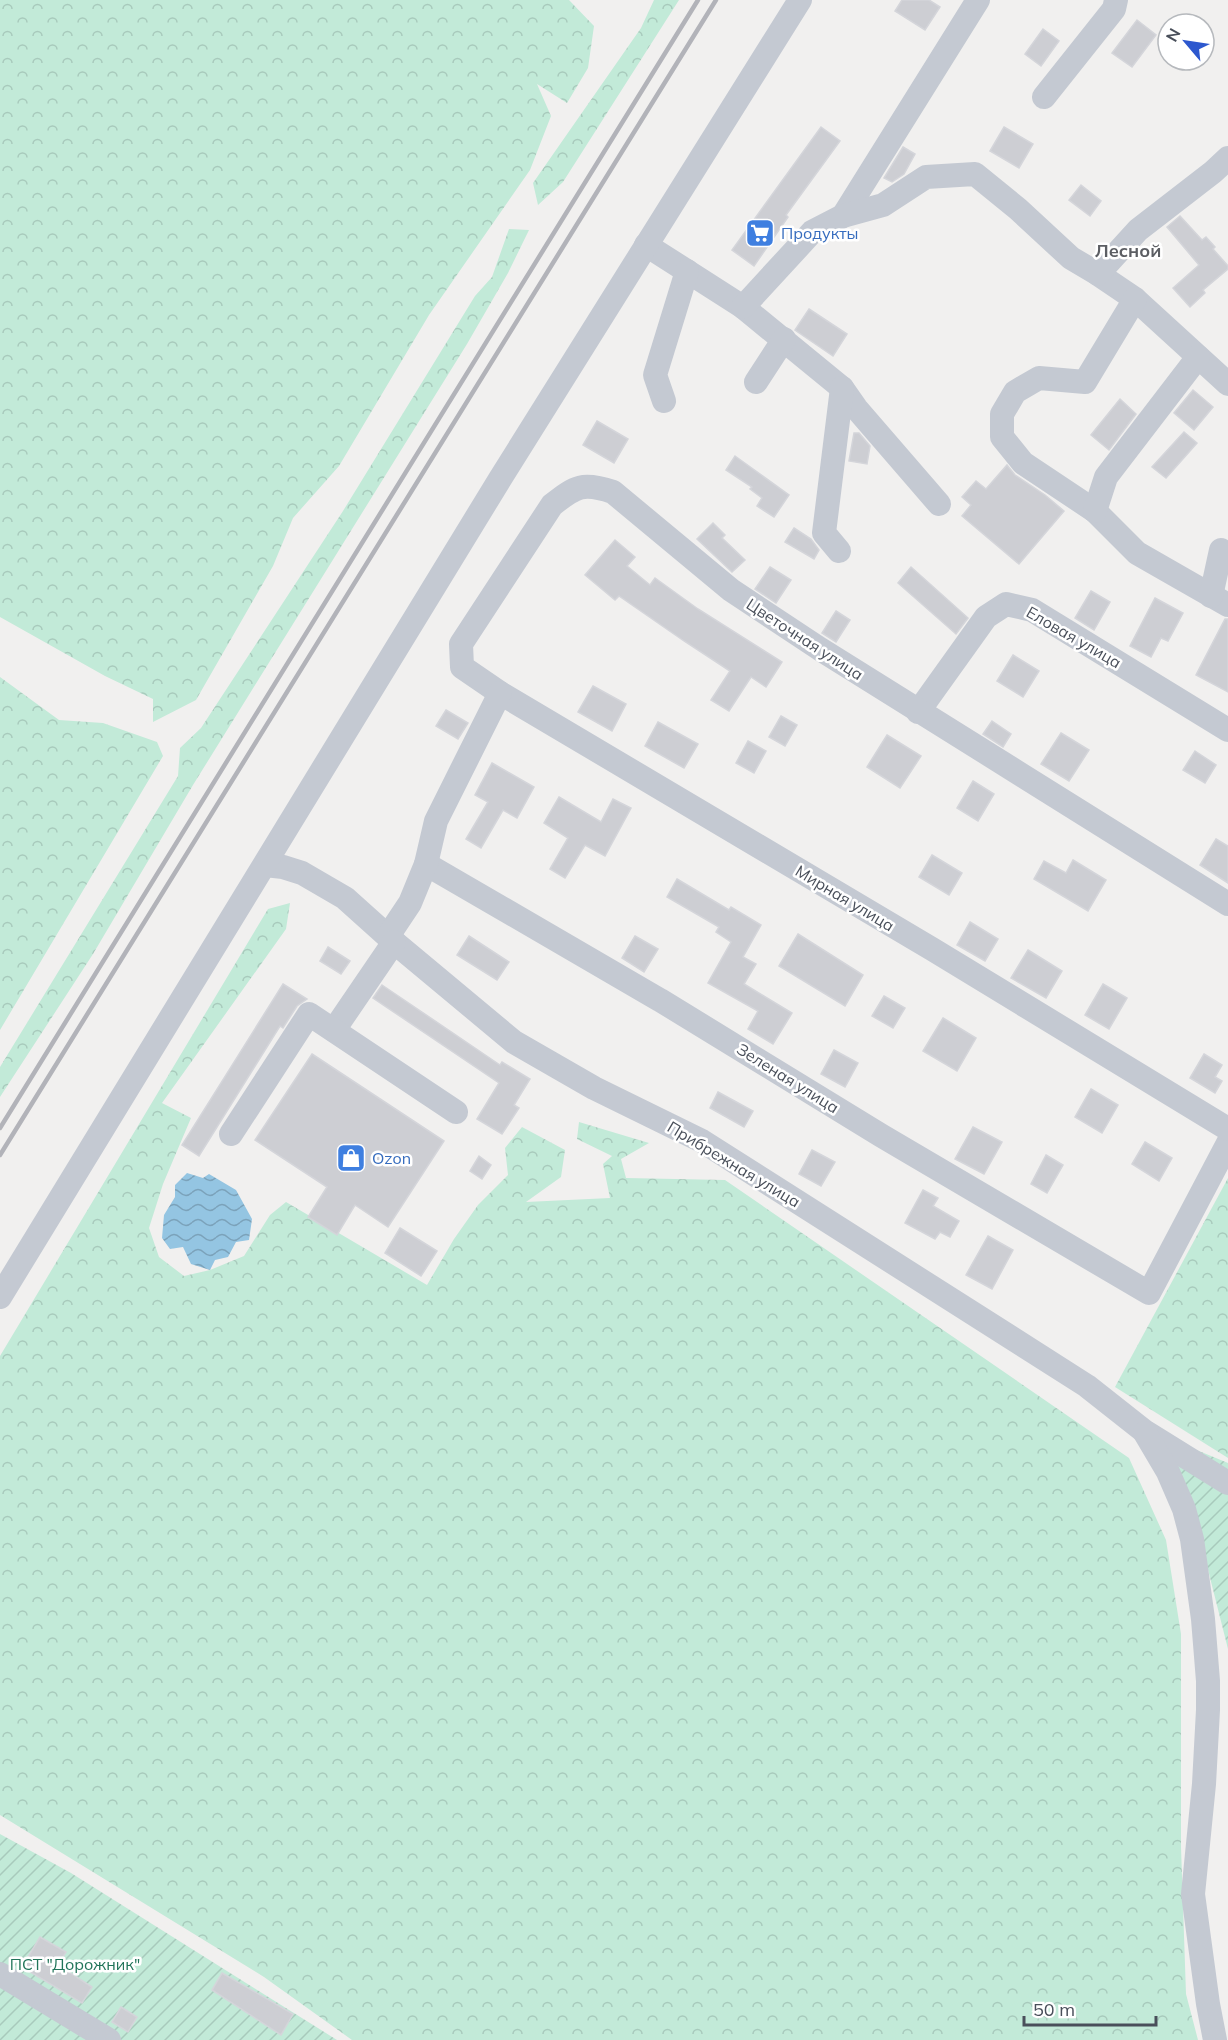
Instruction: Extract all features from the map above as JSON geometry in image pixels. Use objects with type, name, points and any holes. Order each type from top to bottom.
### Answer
[{"type":"street","points":[[0,1297],[500,478],[800,0]]},
{"type":"street","points":[[843,216],[978,0]]},
{"type":"street","points":[[1044,97],[1114,9],[1116,0]]},
{"type":"street","points":[[1098,274],[1138,230],[1228,158]]},
{"type":"street","points":[[743,307],[812,232],[843,216],[883,205],[926,177],[975,174],[1018,209],[1071,258],[1135,299],[1228,384]]},
{"type":"street","points":[[646,244],[743,307],[842,388],[856,408],[939,504]]},
{"type":"street","points":[[664,401],[655,375],[687,271]]},
{"type":"street","points":[[1135,299],[1085,382],[1039,378],[1015,392],[1002,414],[1002,436],[1023,462],[1095,511],[1137,552],[1220,600],[1221,550]]},
{"type":"street","points":[[756,382],[784,339]]},
{"type":"street","points":[[1095,511],[1106,477],[1198,357]]},
{"type":"street","points":[[839,551],[824,533],[842,388]]},
{"type":"street","name":"Цветочная улица","points":[[462,667],[461,644],[552,505],[572,489],[594,486],[613,492],[731,590],[918,712],[1228,904]]},
{"type":"street","name":"Еловая улица","points":[[918,712],[986,617],[1006,604],[1032,610],[1228,730]]},
{"type":"street","name":"Мирная улица","points":[[462,667],[500,693],[922,943],[1228,1129]]},
{"type":"street","points":[[334,1030],[391,939],[410,903],[426,864],[436,821],[500,693]]},
{"type":"street","name":"Зеленая улица","points":[[426,864],[660,1000],[882,1136],[1149,1293],[1228,1143]]},
{"type":"street","name":"Прибрежная улица","points":[[265,865],[283,867],[302,873],[328,887],[345,898],[514,1042],[594,1088],[702,1142],[1087,1386],[1144,1431]]},
{"type":"street","points":[[231,1134],[309,1014],[456,1112]]},
{"type":"street","points":[[1144,1431],[1228,1483]]},
{"type":"street","points":[[1144,1431],[1168,1472],[1184,1509],[1192,1539],[1203,1619],[1218,1680],[1204,1784],[1193,1894],[1215,2040]]},
{"type":"street","points":[[0,1974],[109,2040]]},
{"type":"green space","points":[[0,0],[569,0],[594,26],[588,68],[567,103],[537,84],[551,116],[530,170],[429,315],[339,466],[293,518],[273,566],[196,700],[153,722],[153,699],[105,676],[0,617]]},
{"type":"green space","points":[[654,0],[679,0],[563,182],[538,205],[533,183],[641,28]]},
{"type":"green space","points":[[509,229],[529,230],[508,273],[467,344],[193,785],[93,954],[0,1097],[0,1067],[178,776],[180,748],[201,728],[343,511],[475,296],[492,277]]},
{"type":"green space","points":[[0,677],[59,720],[103,723],[157,742],[163,756],[0,1030]]},
{"type":"green space","points":[[290,903],[286,929],[162,1103],[191,1118],[163,1184],[149,1228],[159,1257],[184,1276],[210,1270],[244,1256],[270,1215],[286,1202],[427,1285],[454,1239],[478,1205],[508,1175],[505,1148],[522,1127],[565,1150],[561,1177],[526,1202],[610,1198],[603,1164],[612,1156],[577,1139],[579,1122],[649,1143],[621,1159],[626,1178],[725,1180],[1129,1458],[1166,1540],[1181,1634],[1181,1847],[1186,1994],[1198,2040],[352,2040],[264,1977],[0,1815],[0,1356],[268,909]]},
{"type":"green space","points":[[1228,1178],[1228,1458],[1115,1387]]},
{"type":"green space","points":[[1153,1432],[1228,1463],[1228,1649],[1196,1522]]},
{"type":"green space","name":"ПСТ \"Дорожник\"","points":[[0,1834],[71,1873],[337,2040],[0,2040]]},
{"type":"water","points":[[187,1173],[203,1178],[209,1174],[236,1190],[252,1219],[249,1240],[236,1242],[228,1257],[215,1260],[210,1270],[191,1264],[183,1247],[170,1249],[162,1238],[164,1215],[175,1197],[175,1185]]},
{"type":"building","points":[[902,0],[929,0],[940,7],[925,30],[895,11]]},
{"type":"building","points":[[1137,20],[1156,35],[1132,67],[1112,53]]},
{"type":"building","points":[[1043,29],[1059,41],[1041,66],[1025,54]]},
{"type":"building","points":[[821,127],[840,141],[786,215],[788,217],[754,266],[732,250]]},
{"type":"building","points":[[1004,127],[1033,144],[1019,168],[990,151]]},
{"type":"building","points":[[903,147],[915,154],[904,174],[892,182],[884,178]]},
{"type":"building","points":[[1081,185],[1101,201],[1090,216],[1069,200]]},
{"type":"building","points":[[1180,216],[1202,240],[1206,237],[1228,266],[1228,269],[1203,290],[1205,293],[1190,307],[1173,288],[1199,265],[1167,227]]},
{"type":"building","points":[[809,309],[847,334],[833,356],[795,330]]},
{"type":"building","points":[[1193,390],[1213,407],[1194,430],[1174,413]]},
{"type":"building","points":[[1120,399],[1136,414],[1109,450],[1091,435]]},
{"type":"building","points":[[597,421],[628,439],[614,463],[583,445]]},
{"type":"building","points":[[1184,432],[1197,443],[1166,478],[1152,467]]},
{"type":"building","points":[[854,433],[859,433],[870,446],[867,464],[849,461]]},
{"type":"building","points":[[735,456],[789,495],[774,517],[757,506],[762,498],[750,489],[752,487],[726,470]]},
{"type":"building","points":[[1007,465],[1015,475],[1064,511],[1019,564],[962,516],[971,505],[962,497],[976,481],[986,489]]},
{"type":"building","points":[[713,523],[725,535],[722,538],[745,560],[732,572],[697,539]]},
{"type":"building","points":[[794,528],[811,539],[819,550],[814,559],[785,542]]},
{"type":"building","points":[[615,540],[635,557],[627,566],[650,585],[655,578],[698,609],[782,662],[766,687],[751,677],[729,711],[711,700],[730,671],[619,596],[615,600],[585,575]]},
{"type":"building","points":[[770,567],[791,580],[776,603],[755,589]]},
{"type":"building","points":[[911,567],[968,618],[956,634],[898,583]]},
{"type":"building","points":[[1091,591],[1110,602],[1094,630],[1075,618]]},
{"type":"building","points":[[1155,598],[1183,613],[1168,641],[1161,638],[1151,657],[1130,646]]},
{"type":"building","points":[[836,611],[850,620],[836,642],[822,633]]},
{"type":"building","points":[[1225,619],[1228,619],[1228,692],[1196,675]]},
{"type":"building","points":[[1013,655],[1039,671],[1023,697],[997,681]]},
{"type":"building","points":[[593,686],[626,704],[612,731],[578,712]]},
{"type":"building","points":[[446,710],[468,723],[458,739],[436,726]]},
{"type":"building","points":[[781,716],[797,725],[785,746],[769,737]]},
{"type":"building","points":[[992,721],[1011,734],[1003,747],[983,734]]},
{"type":"building","points":[[658,722],[698,744],[684,768],[645,746]]},
{"type":"building","points":[[1061,733],[1089,750],[1069,781],[1041,764]]},
{"type":"building","points":[[887,735],[921,756],[900,788],[867,767]]},
{"type":"building","points":[[748,741],[766,751],[754,773],[736,763]]},
{"type":"building","points":[[1195,751],[1216,765],[1205,783],[1183,770]]},
{"type":"building","points":[[492,763],[534,787],[517,818],[503,810],[481,848],[466,839],[488,802],[475,795]]},
{"type":"building","points":[[973,781],[994,794],[978,821],[957,808]]},
{"type":"building","points":[[559,797],[601,822],[613,799],[631,808],[605,856],[585,845],[565,878],[550,869],[568,838],[544,823]]},
{"type":"building","points":[[1216,839],[1228,846],[1228,883],[1200,865]]},
{"type":"building","points":[[932,855],[962,873],[949,895],[919,877]]},
{"type":"building","points":[[1073,860],[1106,880],[1088,911],[1034,879],[1044,861],[1066,873]]},
{"type":"building","points":[[677,879],[729,910],[731,907],[761,925],[743,957],[756,964],[744,984],[792,1013],[773,1044],[748,1029],[758,1011],[708,983],[731,942],[716,932],[719,927],[667,897]]},
{"type":"building","points":[[970,922],[998,939],[985,961],[957,945]]},
{"type":"building","points":[[798,934],[863,975],[845,1006],[779,966]]},
{"type":"building","points":[[469,936],[509,962],[497,980],[457,955]]},
{"type":"building","points":[[635,936],[658,949],[644,972],[622,958]]},
{"type":"building","points":[[328,947],[350,961],[341,974],[320,961]]},
{"type":"building","points":[[1028,950],[1062,971],[1046,998],[1011,978]]},
{"type":"building","points":[[283,984],[307,999],[297,1006],[283,1028],[280,1026],[199,1156],[182,1145]]},
{"type":"building","points":[[1103,984],[1127,998],[1109,1029],[1085,1015]]},
{"type":"building","points":[[382,985],[500,1065],[502,1062],[530,1079],[514,1105],[519,1108],[502,1134],[477,1119],[499,1083],[373,998]]},
{"type":"building","points":[[884,996],[905,1008],[893,1028],[872,1016]]},
{"type":"building","points":[[943,1018],[976,1038],[957,1071],[923,1051]]},
{"type":"building","points":[[834,1050],[858,1063],[845,1087],[821,1074]]},
{"type":"building","points":[[312,1054],[444,1141],[388,1227],[355,1205],[337,1235],[308,1217],[327,1187],[255,1140]]},
{"type":"building","points":[[1204,1054],[1222,1065],[1215,1077],[1222,1081],[1215,1093],[1190,1078]]},
{"type":"building","points":[[1091,1089],[1118,1105],[1102,1133],[1075,1117]]},
{"type":"building","points":[[718,1092],[753,1111],[744,1127],[710,1108]]},
{"type":"building","points":[[973,1127],[1002,1142],[984,1174],[955,1159]]},
{"type":"building","points":[[1145,1142],[1172,1158],[1159,1181],[1132,1164]]},
{"type":"building","points":[[812,1150],[835,1162],[821,1186],[799,1174]]},
{"type":"building","points":[[1046,1155],[1063,1165],[1047,1193],[1031,1184]]},
{"type":"building","points":[[479,1156],[491,1165],[482,1179],[470,1171]]},
{"type":"building","points":[[923,1190],[938,1198],[933,1206],[959,1221],[950,1237],[940,1232],[935,1239],[905,1223]]},
{"type":"building","points":[[400,1228],[437,1251],[421,1276],[385,1253]]},
{"type":"building","points":[[988,1236],[1013,1250],[992,1289],[966,1275]]},
{"type":"building","points":[[40,1937],[66,1952],[58,1965],[92,1987],[82,2003],[22,1967]]},
{"type":"building","points":[[222,1973],[293,2014],[281,2035],[212,1990]]},
{"type":"building","points":[[121,2007],[137,2017],[128,2032],[112,2022]]},
{"type":"railway","points":[[0,1128],[698,0]]},
{"type":"railway","points":[[0,1155],[716,0]]},
{"type":"place","name":"Продукты","points":[[760,233]]},
{"type":"place","name":"Ozon","points":[[351,1158]]},
{"type":"district","name":"Лесной","points":[[1128,250]]}]
